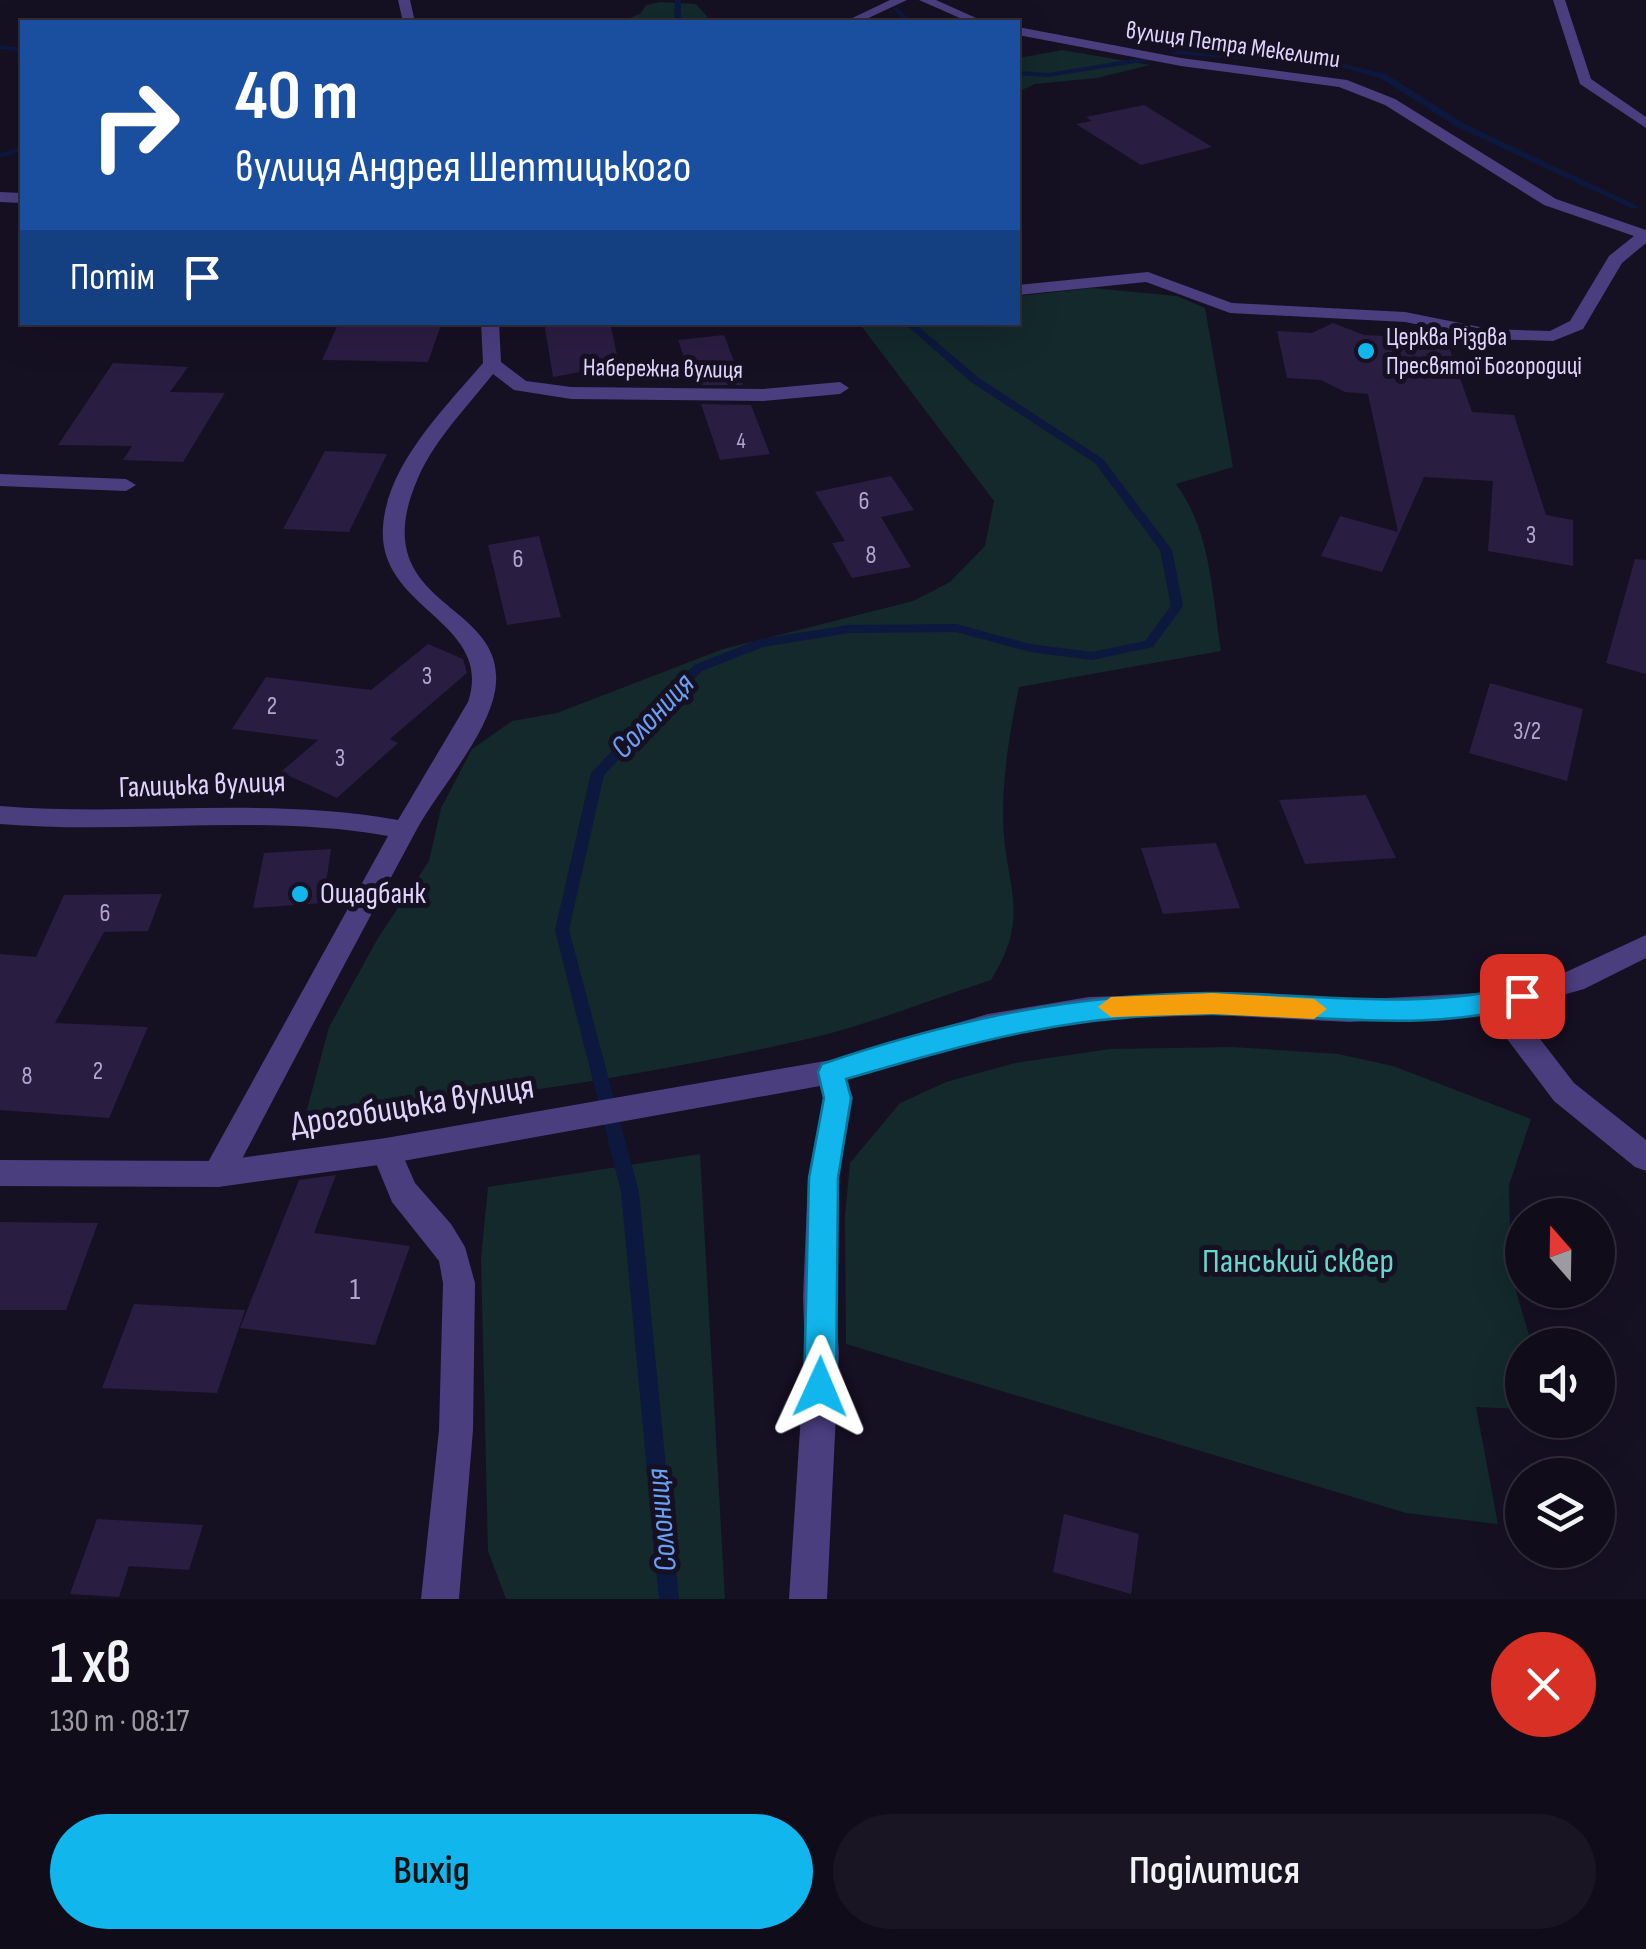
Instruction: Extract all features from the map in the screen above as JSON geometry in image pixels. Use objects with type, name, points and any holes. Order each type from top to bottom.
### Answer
[{"type":"street","points":[[855,20],[900,0]]},
{"type":"street","points":[[924,0],[974,20]]},
{"type":"street","points":[[1559,0],[1585,82],[1645,120]]},
{"type":"street","name":"вулиця Петра Мекелити","points":[[1020,31],[1182,62],[1342,83],[1390,102],[1550,202],[1646,235]]},
{"type":"street","points":[[1020,290],[1148,277],[1230,308],[1405,317],[1490,334],[1553,336],[1577,325],[1616,260],[1646,235]]},
{"type":"street","points":[[218,1174],[404,830],[484,694],[487,664],[475,639],[412,591],[394,549],[397,506],[424,448],[492,364],[490,325]]},
{"type":"street","name":"Набережна вулиця","points":[[492,364],[521,386],[570,393],[763,395],[840,388]]},
{"type":"street","points":[[0,480],[126,485]]},
{"type":"street","name":"Галицька вулиця","points":[[0,815],[79,822],[325,814],[404,830]]},
{"type":"street","name":"Дрогобицька вулиця","points":[[0,1174],[218,1174],[386,1150],[691,1100],[831,1072],[988,1026],[1089,1008],[1213,1004],[1349,1011],[1496,1002],[1574,982],[1630,958],[1646,946]]},
{"type":"street","points":[[1496,1002],[1564,1092],[1646,1158]]},
{"type":"street","points":[[808,1599],[822,1352],[818,1297],[824,1178],[838,1098],[831,1072]]},
{"type":"street","points":[[386,1150],[403,1192],[440,1234],[454,1257],[459,1283],[456,1430],[440,1599]]},
{"type":"green space","points":[[696,4],[710,20],[625,20],[641,13],[646,5]]},
{"type":"green space","points":[[1062,50],[1150,65],[1097,78],[1035,84],[1020,91],[1020,58]]},
{"type":"green space","points":[[1092,288],[1177,296],[1205,308],[1233,467],[1176,484],[1188,502],[1203,542],[1221,651],[1019,687],[1003,801],[1014,917],[1004,956],[991,980],[827,1034],[744,1053],[492,1096],[306,1113],[329,1027],[378,938],[429,861],[441,808],[472,749],[512,721],[557,713],[723,649],[913,601],[950,582],[985,546],[994,501],[861,325],[1020,325],[1020,296]]},
{"type":"green space","name":"Панський сквер","points":[[1233,1047],[1338,1054],[1393,1066],[1531,1119],[1509,1185],[1509,1198],[1505,1198],[1505,1308],[1521,1308],[1527,1328],[1505,1328],[1505,1408],[1476,1407],[1498,1524],[1406,1513],[846,1344],[845,1215],[850,1163],[900,1103],[946,1082],[1015,1063],[1110,1049]]},
{"type":"green space","points":[[700,1154],[725,1599],[506,1599],[488,1551],[481,1258],[488,1187]]},
{"type":"building","points":[[1144,105],[1212,147],[1141,165],[1076,124],[1092,121],[1086,117]]},
{"type":"building","points":[[1333,323],[1364,335],[1446,339],[1472,412],[1514,415],[1546,515],[1573,520],[1573,566],[1488,551],[1493,481],[1424,477],[1382,572],[1321,556],[1340,516],[1398,532],[1368,394],[1345,392],[1321,380],[1287,378],[1277,331],[1312,333]]},
{"type":"building","points":[[338,325],[441,325],[428,362],[322,360]]},
{"type":"building","points":[[544,325],[611,325],[619,365],[553,377]]},
{"type":"building","points":[[724,335],[743,385],[694,385],[678,340]]},
{"type":"building","points":[[113,363],[188,367],[170,392],[225,393],[183,462],[123,460],[132,446],[58,445]]},
{"type":"building","points":[[701,404],[751,405],[770,454],[720,460]]},
{"type":"building","points":[[325,451],[387,454],[349,532],[283,529]]},
{"type":"building","points":[[891,476],[914,510],[881,517],[911,567],[852,578],[832,543],[845,541],[815,492]]},
{"type":"building","points":[[539,536],[561,617],[507,625],[488,545]]},
{"type":"building","points":[[1635,559],[1646,560],[1646,674],[1606,663]]},
{"type":"building","points":[[428,644],[463,659],[467,673],[390,739],[398,743],[337,798],[281,772],[318,740],[232,729],[266,677],[371,690]]},
{"type":"building","points":[[1490,683],[1583,709],[1567,781],[1469,753]]},
{"type":"building","points":[[1366,795],[1396,858],[1305,864],[1279,800]]},
{"type":"building","points":[[1216,843],[1240,908],[1163,914],[1141,848]]},
{"type":"building","points":[[331,849],[323,903],[253,908],[264,853]]},
{"type":"building","points":[[162,894],[148,931],[104,932],[55,1023],[148,1027],[109,1118],[0,1110],[0,954],[36,957],[64,895]]},
{"type":"building","points":[[336,1175],[314,1233],[410,1246],[375,1345],[240,1328],[299,1180]]},
{"type":"building","points":[[0,1222],[98,1223],[66,1310],[0,1310]]},
{"type":"building","points":[[134,1304],[245,1310],[217,1393],[102,1388]]},
{"type":"building","points":[[1064,1514],[1139,1534],[1131,1594],[1053,1572]]},
{"type":"building","points":[[97,1519],[203,1525],[189,1570],[129,1566],[119,1597],[70,1594]]},
{"type":"waterway","name":"Солониця","points":[[678,0],[678,20]]},
{"type":"waterway","points":[[896,9],[908,20]]},
{"type":"waterway","points":[[0,47],[20,50]]},
{"type":"waterway","points":[[1175,52],[1340,65],[1383,76],[1460,125],[1636,207]]},
{"type":"waterway","points":[[1020,73],[1048,75],[1146,59]]},
{"type":"waterway","points":[[0,156],[20,150]]},
{"type":"waterway","name":"Солониця","points":[[669,1599],[630,1192],[562,930],[598,773],[698,668],[760,643],[849,629],[956,628],[1030,648],[1092,656],[1149,644],[1177,606],[1166,550],[1099,461],[975,380],[911,325]]},
{"type":"slow traffic","points":[[1111,1007],[1213,1004],[1314,1009]]},
{"type":"place","name":"Церква Різдва Пресвятої Богородиці","points":[[1366,351]]},
{"type":"place","name":"Ощадбанк","points":[[300,894]]},
{"type":"route","points":[[820,1387],[818,1297],[824,1178],[838,1098],[831,1072],[988,1026],[1089,1008],[1213,1004],[1349,1011],[1428,1008],[1522,996]]}]
